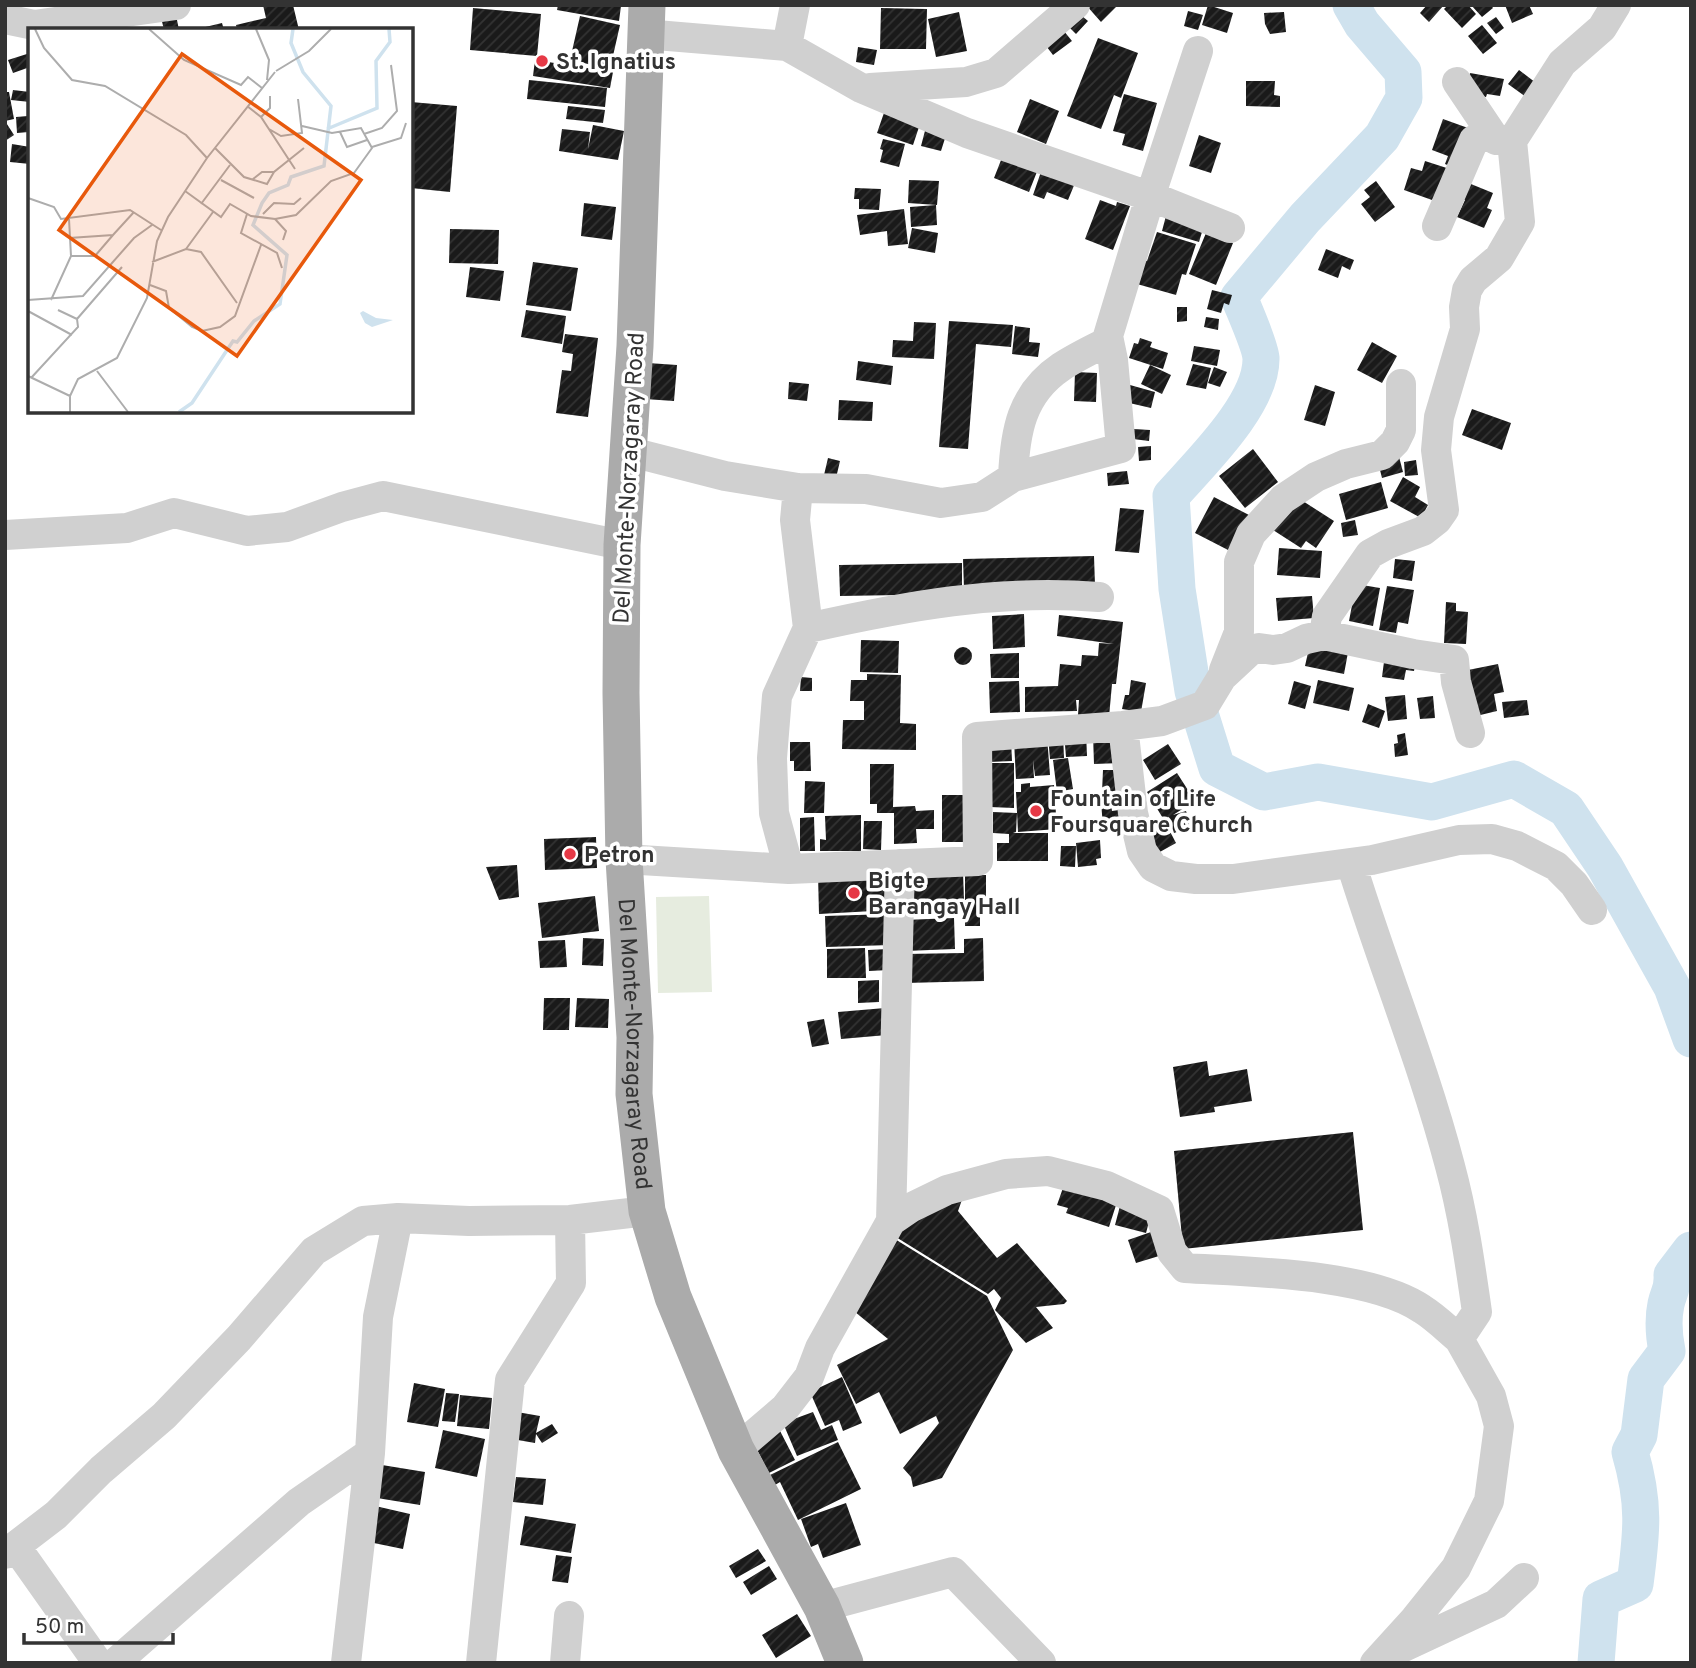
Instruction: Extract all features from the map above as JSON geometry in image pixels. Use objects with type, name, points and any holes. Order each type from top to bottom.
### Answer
[{"type":"main road","name":"Del Monte-Norzagaray Road","points":[[646,20],[635,346],[622,545],[621,693],[624,859],[635,1037],[634,1094],[647,1211],[673,1297],[736,1450],[822,1607],[845,1663]]},
{"type":"street","points":[[5,19],[34,25],[176,5]]},
{"type":"street","points":[[786,46],[795,5]]},
{"type":"street","points":[[861,88],[967,82],[996,73],[1074,5]]},
{"type":"street","points":[[1504,140],[1562,63],[1602,28],[1616,5]]},
{"type":"street","points":[[646,20],[786,46],[861,88],[967,133],[1230,228]]},
{"type":"street","points":[[627,451],[725,476],[798,488],[866,489],[941,503],[982,497],[1013,477],[1121,448],[1108,336],[1198,51]]},
{"type":"street","points":[[1324,635],[1327,615],[1370,554],[1423,531],[1437,520],[1444,510],[1437,460],[1439,417],[1465,329],[1464,307],[1467,290],[1473,280],[1499,258],[1520,222],[1504,140],[1457,82]]},
{"type":"street","points":[[1437,226],[1472,142],[1483,136],[1504,140]]},
{"type":"street","points":[[1013,477],[1014,440],[1023,413],[1035,391],[1061,367],[1109,341]]},
{"type":"street","points":[[624,859],[789,869],[978,861],[977,737],[1162,721],[1205,705],[1222,677],[1239,632],[1239,562],[1251,534],[1283,499],[1317,477],[1346,464],[1382,455],[1395,442],[1401,430],[1401,384]]},
{"type":"street","points":[[789,869],[774,813],[772,758],[778,696],[808,628],[795,520],[798,488]]},
{"type":"street","points":[[5,536],[127,528],[174,513],[247,531],[287,527],[342,507],[383,496],[622,545]]},
{"type":"street","points":[[808,628],[919,604],[1056,594],[1099,597]]},
{"type":"street","points":[[1222,677],[1250,651],[1259,648],[1287,648],[1306,639],[1324,635],[1454,660],[1456,682],[1470,733]]},
{"type":"street","points":[[1123,726],[1133,813],[1142,851],[1153,867],[1171,876],[1233,879],[1351,863],[1460,841],[1492,839],[1517,846],[1556,866],[1574,884],[1592,910]]},
{"type":"street","points":[[1351,863],[1376,943],[1410,1034],[1450,1166],[1469,1251],[1477,1312],[1459,1339]]},
{"type":"street","points":[[891,1221],[900,864]]},
{"type":"street","points":[[736,1450],[785,1408],[809,1377],[820,1348],[891,1221],[910,1208],[947,1190],[1006,1174],[1048,1171],[1107,1186],[1159,1210],[1172,1252],[1185,1268],[1287,1275],[1378,1289],[1421,1308],[1459,1339],[1491,1396],[1499,1426],[1489,1502],[1456,1568],[1378,1660]]},
{"type":"street","points":[[98,1663],[11,1550],[56,1515],[164,1416],[239,1338],[314,1251],[363,1221],[398,1218],[469,1221],[570,1220],[647,1211]]},
{"type":"street","points":[[346,1663],[370,1453],[378,1317],[398,1218]]},
{"type":"street","points":[[481,1663],[510,1380],[571,1283],[570,1220]]},
{"type":"street","points":[[115,1663],[299,1502],[370,1453]]},
{"type":"street","points":[[822,1607],[953,1572],[1041,1663]]},
{"type":"street","points":[[1378,1660],[1496,1604],[1524,1578]]},
{"type":"street","points":[[565,1663],[569,1616]]},
{"type":"shaded area","points":[[709,896],[712,992],[658,993],[656,897]]},
{"type":"building","points":[[263,5],[293,5],[299,28],[237,28],[236,25],[266,18]]},
{"type":"building","points":[[558,5],[620,5],[619,21],[557,10]]},
{"type":"building","points":[[1086,5],[1118,5],[1101,22]]},
{"type":"building","points":[[1208,5],[1233,13],[1227,33],[1202,25]]},
{"type":"building","points":[[1427,5],[1444,5],[1429,22],[1420,13]]},
{"type":"building","points":[[1448,5],[1468,5],[1476,14],[1462,28],[1444,9]]},
{"type":"building","points":[[1471,5],[1491,5],[1493,8],[1482,17]]},
{"type":"building","points":[[1505,5],[1529,5],[1533,14],[1512,23]]},
{"type":"building","points":[[473,8],[541,14],[537,56],[470,50]]},
{"type":"building","points":[[881,8],[927,9],[926,49],[880,49]]},
{"type":"building","points":[[175,10],[179,28],[164,28],[160,13]]},
{"type":"building","points":[[1076,11],[1088,21],[1076,34],[1065,23]]},
{"type":"building","points":[[1188,11],[1203,15],[1198,30],[1184,26]]},
{"type":"building","points":[[959,12],[967,51],[936,57],[928,19]]},
{"type":"building","points":[[1284,12],[1286,32],[1270,34],[1264,13]]},
{"type":"building","points":[[580,16],[620,25],[610,69],[570,60]]},
{"type":"building","points":[[1496,17],[1504,28],[1496,34],[1487,23]]},
{"type":"building","points":[[222,23],[223,28],[201,28]]},
{"type":"building","points":[[1059,25],[1072,41],[1053,55],[1040,38]]},
{"type":"building","points":[[1482,25],[1497,43],[1483,54],[1468,36]]},
{"type":"building","points":[[1098,38],[1138,53],[1121,98],[1114,95],[1101,129],[1067,116]]},
{"type":"building","points":[[858,47],[877,50],[874,65],[856,62]]},
{"type":"building","points":[[28,54],[28,68],[13,73],[8,60]]},
{"type":"building","points":[[535,60],[613,72],[610,88],[533,76]]},
{"type":"building","points":[[1519,70],[1540,86],[1530,100],[1508,84]]},
{"type":"building","points":[[1470,73],[1504,79],[1500,96],[1474,95],[1467,89]]},
{"type":"building","points":[[529,80],[607,88],[605,107],[527,99]]},
{"type":"building","points":[[1246,81],[1275,81],[1274,95],[1280,96],[1280,107],[1246,106]]},
{"type":"building","points":[[13,90],[28,92],[28,102],[11,100]]},
{"type":"building","points":[[5,92],[9,92],[14,119],[5,121]]},
{"type":"building","points":[[1124,94],[1157,103],[1143,151],[1122,145],[1125,134],[1113,131]]},
{"type":"building","points":[[1030,99],[1059,111],[1046,144],[1017,132]]},
{"type":"building","points":[[413,102],[457,106],[450,192],[413,188]]},
{"type":"building","points":[[568,106],[605,110],[603,123],[566,119]]},
{"type":"building","points":[[886,107],[922,118],[913,145],[877,133]]},
{"type":"building","points":[[28,116],[28,132],[17,133],[16,117]]},
{"type":"building","points":[[1443,119],[1468,128],[1457,169],[1445,164],[1448,156],[1432,150]]},
{"type":"building","points":[[5,121],[14,135],[5,141]]},
{"type":"building","points":[[593,125],[624,131],[618,160],[559,151],[562,129],[590,132],[588,149]]},
{"type":"building","points":[[926,127],[947,132],[941,151],[921,146]]},
{"type":"building","points":[[1199,135],[1221,143],[1211,173],[1189,166]]},
{"type":"building","points":[[883,139],[905,144],[899,167],[880,162]]},
{"type":"building","points":[[12,144],[28,147],[28,164],[10,162]]},
{"type":"building","points":[[1005,150],[1040,164],[1029,192],[994,178]]},
{"type":"building","points":[[1425,161],[1456,171],[1432,200],[1404,190],[1411,168],[1422,171]]},
{"type":"building","points":[[1043,166],[1075,183],[1068,200],[1047,192],[1044,199],[1033,195]]},
{"type":"building","points":[[909,180],[939,181],[937,205],[908,203]]},
{"type":"building","points":[[1376,181],[1395,207],[1375,222],[1361,204],[1370,197],[1364,190]]},
{"type":"building","points":[[1466,182],[1493,193],[1487,208],[1492,210],[1484,228],[1457,217],[1465,200],[1459,198]]},
{"type":"building","points":[[855,188],[881,189],[879,210],[859,209],[859,199],[854,199]]},
{"type":"building","points":[[1100,200],[1116,206],[1117,202],[1130,206],[1113,250],[1085,239]]},
{"type":"building","points":[[584,203],[616,207],[612,240],[581,236]]},
{"type":"building","points":[[936,205],[937,225],[911,227],[910,207]]},
{"type":"building","points":[[904,209],[908,244],[888,246],[887,231],[860,235],[857,215]]},
{"type":"building","points":[[1167,212],[1205,222],[1199,242],[1162,231]]},
{"type":"building","points":[[912,228],[938,233],[935,253],[908,248]]},
{"type":"building","points":[[450,229],[499,230],[498,264],[449,263]]},
{"type":"building","points":[[1157,232],[1196,244],[1176,295],[1137,284]]},
{"type":"building","points":[[1206,233],[1233,243],[1216,285],[1189,274]]},
{"type":"building","points":[[1326,249],[1354,260],[1350,270],[1342,266],[1338,278],[1318,270]]},
{"type":"building","points":[[533,262],[578,268],[571,311],[526,305]]},
{"type":"building","points":[[470,267],[504,271],[500,301],[466,297]]},
{"type":"building","points":[[1212,290],[1232,295],[1229,305],[1224,303],[1221,313],[1207,309]]},
{"type":"building","points":[[1177,307],[1187,307],[1187,321],[1177,322]]},
{"type":"building","points":[[526,310],[566,316],[562,344],[521,337]]},
{"type":"building","points":[[1206,317],[1219,319],[1218,330],[1204,327]]},
{"type":"building","points":[[949,321],[1013,325],[1011,347],[976,344],[968,449],[939,447]]},
{"type":"building","points":[[914,322],[936,323],[934,359],[892,357],[893,340],[913,341]]},
{"type":"building","points":[[1015,326],[1030,328],[1029,342],[1040,343],[1038,357],[1012,354]]},
{"type":"building","points":[[565,334],[598,338],[588,417],[556,413],[562,370],[571,371],[573,354],[562,352]]},
{"type":"building","points":[[1140,338],[1152,342],[1150,347],[1168,353],[1163,369],[1129,358],[1134,343],[1138,344]]},
{"type":"building","points":[[1372,342],[1397,356],[1382,383],[1357,370]]},
{"type":"building","points":[[1194,346],[1220,350],[1217,366],[1191,361]]},
{"type":"building","points":[[858,361],[893,366],[891,385],[856,380]]},
{"type":"building","points":[[648,363],[677,365],[674,401],[645,399]]},
{"type":"building","points":[[1193,364],[1211,368],[1206,389],[1186,385]]},
{"type":"building","points":[[1150,365],[1171,375],[1162,394],[1141,384]]},
{"type":"building","points":[[1214,367],[1227,372],[1220,387],[1208,383]]},
{"type":"building","points":[[1075,372],[1097,373],[1096,402],[1074,401]]},
{"type":"building","points":[[789,382],[809,384],[807,401],[788,399]]},
{"type":"building","points":[[1130,385],[1155,392],[1151,408],[1125,402]]},
{"type":"building","points":[[1315,385],[1335,392],[1325,426],[1304,420]]},
{"type":"building","points":[[839,400],[873,402],[872,421],[838,420]]},
{"type":"building","points":[[1472,409],[1511,423],[1502,450],[1462,435]]},
{"type":"building","points":[[1134,429],[1150,430],[1149,441],[1133,439]]},
{"type":"building","points":[[1151,446],[1151,460],[1139,461],[1138,447]]},
{"type":"building","points":[[1253,449],[1278,482],[1245,508],[1219,476]]},
{"type":"building","points":[[1398,453],[1403,472],[1382,478],[1377,458]]},
{"type":"building","points":[[828,458],[840,461],[836,478],[824,475]]},
{"type":"building","points":[[1416,460],[1418,475],[1405,476],[1404,462]]},
{"type":"building","points":[[1127,471],[1129,484],[1108,486],[1107,473]]},
{"type":"building","points":[[1403,477],[1420,487],[1415,497],[1428,505],[1421,518],[1390,501]]},
{"type":"building","points":[[1381,482],[1388,508],[1346,520],[1339,494]]},
{"type":"building","points":[[1295,496],[1334,521],[1316,548],[1306,541],[1301,548],[1273,530]]},
{"type":"building","points":[[1214,497],[1249,515],[1230,551],[1195,533]]},
{"type":"building","points":[[1120,508],[1144,510],[1139,553],[1115,551]]},
{"type":"building","points":[[1355,520],[1358,535],[1343,537],[1341,523]]},
{"type":"building","points":[[1279,548],[1322,551],[1320,578],[1277,575]]},
{"type":"building","points":[[1094,556],[1095,585],[964,589],[963,559]]},
{"type":"building","points":[[1395,559],[1415,561],[1412,581],[1393,578]]},
{"type":"building","points":[[962,563],[962,594],[840,596],[839,565]]},
{"type":"building","points":[[1356,584],[1380,588],[1373,626],[1349,621]]},
{"type":"building","points":[[1387,586],[1414,590],[1408,624],[1398,622],[1396,633],[1379,630]]},
{"type":"building","points":[[1312,596],[1314,618],[1278,621],[1276,598]]},
{"type":"building","points":[[1446,602],[1456,603],[1456,611],[1468,612],[1466,644],[1444,643]]},
{"type":"building","points":[[1024,614],[1025,647],[993,649],[992,616]]},
{"type":"building","points":[[1059,615],[1123,622],[1116,684],[1112,684],[1109,717],[1078,715],[1079,700],[1076,700],[1077,711],[1025,712],[1025,687],[1058,686],[1060,664],[1081,666],[1082,655],[1098,656],[1099,643],[1114,644],[1057,636]]},
{"type":"building","points":[[1311,639],[1349,647],[1344,674],[1305,666]]},
{"type":"building","points":[[861,640],[899,641],[898,673],[860,672]]},
{"type":"building","points":[[959,647],[967,647],[972,656],[970,663],[959,665],[954,660],[954,652]]},
{"type":"building","points":[[1019,653],[1019,678],[991,678],[990,654]]},
{"type":"building","points":[[1385,654],[1416,659],[1414,671],[1406,670],[1404,680],[1382,677]]},
{"type":"building","points":[[1498,664],[1504,692],[1494,694],[1497,711],[1472,717],[1463,671]]},
{"type":"building","points":[[867,674],[901,675],[900,723],[916,724],[916,750],[842,749],[843,720],[864,720],[864,701],[850,701],[851,680],[867,680]]},
{"type":"building","points":[[801,677],[812,678],[812,691],[800,691]]},
{"type":"building","points":[[1131,680],[1146,683],[1141,712],[1122,709],[1125,695],[1129,695]]},
{"type":"building","points":[[1318,680],[1354,688],[1349,711],[1313,703]]},
{"type":"building","points":[[1019,681],[1020,712],[990,713],[989,682]]},
{"type":"building","points":[[1294,681],[1311,686],[1305,709],[1288,704]]},
{"type":"building","points":[[1405,695],[1407,719],[1388,721],[1385,697]]},
{"type":"building","points":[[1433,696],[1435,718],[1420,719],[1417,698]]},
{"type":"building","points":[[1527,700],[1529,715],[1504,718],[1502,702]]},
{"type":"building","points":[[1368,704],[1385,711],[1379,728],[1362,722]]},
{"type":"building","points":[[1086,732],[1087,756],[1066,757],[1064,733]]},
{"type":"building","points":[[1119,733],[1121,763],[1094,764],[1093,735]]},
{"type":"building","points":[[1405,733],[1408,755],[1395,757],[1394,744],[1398,743],[1397,735]]},
{"type":"building","points":[[1063,734],[1064,758],[1050,759],[1048,735]]},
{"type":"building","points":[[1047,736],[1050,775],[1035,776],[1033,760],[1034,778],[1016,779],[1014,741]]},
{"type":"building","points":[[1011,739],[1012,761],[989,762],[989,740]]},
{"type":"building","points":[[790,742],[810,742],[811,771],[794,771],[794,761],[790,761]]},
{"type":"building","points":[[1168,744],[1181,764],[1155,780],[1143,760]]},
{"type":"building","points":[[1068,758],[1073,789],[1057,792],[1053,760]]},
{"type":"building","points":[[990,763],[1014,763],[1014,808],[990,807]]},
{"type":"building","points":[[870,764],[894,764],[893,807],[915,806],[916,811],[934,810],[934,829],[916,829],[917,843],[894,844],[894,813],[877,813],[877,804],[870,804]]},
{"type":"building","points":[[1103,770],[1123,770],[1122,793],[1102,792]]},
{"type":"building","points":[[1177,773],[1195,801],[1173,815],[1186,811],[1191,827],[1174,833],[1169,817],[1164,820],[1147,792]]},
{"type":"building","points":[[805,781],[825,782],[824,813],[804,813]]},
{"type":"building","name":"Fountain of Life Foursquare Church","points":[[1030,783],[1030,787],[1054,785],[1057,829],[1018,832],[1016,792],[1021,792],[1021,784]]},
{"type":"building","points":[[942,795],[965,795],[965,842],[942,842]]},
{"type":"building","points":[[1111,801],[1112,811],[1126,809],[1128,824],[1103,826],[1101,802]]},
{"type":"building","points":[[993,812],[1017,813],[1016,832],[1013,833],[1048,833],[1048,861],[997,861],[997,843],[1009,843],[1009,834],[993,833]]},
{"type":"building","points":[[861,815],[861,851],[820,851],[820,839],[826,840],[825,816]]},
{"type":"building","points":[[814,817],[815,851],[800,851],[800,818]]},
{"type":"building","points":[[1164,820],[1176,843],[1158,853],[1145,830]]},
{"type":"building","points":[[864,821],[882,821],[881,850],[863,849]]},
{"type":"building","name":"Petron","points":[[596,837],[597,868],[545,870],[544,839]]},
{"type":"building","points":[[1100,840],[1101,858],[1096,859],[1097,865],[1078,867],[1076,843]]},
{"type":"building","points":[[1061,846],[1076,846],[1075,867],[1060,866]]},
{"type":"building","points":[[517,865],[519,897],[499,900],[486,867]]},
{"type":"building","name":"Bigte Barangay Hall","points":[[889,871],[891,910],[819,914],[818,875]]},
{"type":"building","points":[[963,872],[964,900],[905,902],[905,873]]},
{"type":"building","points":[[965,875],[986,875],[986,908],[980,908],[980,926],[965,926]]},
{"type":"building","points":[[595,896],[599,931],[542,938],[538,903]]},
{"type":"building","points":[[890,914],[891,945],[826,947],[825,916]]},
{"type":"building","points":[[954,918],[955,949],[905,951],[904,920]]},
{"type":"building","points":[[583,938],[604,939],[603,966],[582,965]]},
{"type":"building","points":[[983,938],[984,981],[905,983],[905,954],[964,953],[964,939]]},
{"type":"building","points":[[565,940],[567,967],[540,968],[538,941]]},
{"type":"building","points":[[865,948],[866,978],[827,978],[827,949]]},
{"type":"building","points":[[888,949],[889,970],[869,971],[868,950]]},
{"type":"building","points":[[879,980],[879,1002],[858,1003],[858,981]]},
{"type":"building","points":[[544,998],[570,998],[569,1030],[543,1030]]},
{"type":"building","points":[[577,998],[609,999],[608,1028],[575,1027]]},
{"type":"building","points":[[885,1008],[887,1035],[841,1039],[838,1012]]},
{"type":"building","points":[[824,1019],[829,1044],[812,1047],[807,1022]]},
{"type":"building","points":[[1207,1061],[1209,1076],[1247,1069],[1252,1101],[1214,1107],[1215,1112],[1180,1117],[1173,1067]]},
{"type":"building","points":[[1353,1132],[1363,1230],[1183,1249],[1174,1151]]},
{"type":"building","points":[[1064,1185],[1117,1202],[1109,1227],[1066,1213],[1068,1208],[1057,1205]]},
{"type":"building","points":[[963,1197],[958,1211],[997,1258],[1017,1243],[1067,1301],[1064,1304],[1036,1307],[1053,1328],[1026,1343],[995,1310],[1001,1298],[994,1289],[988,1294],[891,1234]]},
{"type":"building","points":[[1120,1206],[1151,1214],[1146,1233],[1115,1225]]},
{"type":"building","points":[[1151,1232],[1159,1256],[1136,1263],[1128,1240]]},
{"type":"building","points":[[890,1236],[987,1296],[1013,1350],[942,1478],[913,1487],[911,1477],[903,1468],[939,1423],[936,1416],[900,1434],[879,1392],[856,1404],[837,1365],[888,1339],[849,1307]]},
{"type":"building","points":[[842,1377],[862,1423],[843,1431],[839,1420],[825,1426],[810,1392]]},
{"type":"building","points":[[414,1383],[445,1389],[438,1427],[407,1422]]},
{"type":"building","points":[[446,1393],[459,1394],[455,1422],[442,1421]]},
{"type":"building","points":[[460,1395],[492,1398],[489,1429],[457,1426]]},
{"type":"building","points":[[517,1412],[540,1416],[536,1433],[552,1424],[558,1433],[542,1443],[536,1434],[535,1443],[512,1439]]},
{"type":"building","points":[[813,1412],[821,1430],[832,1425],[838,1440],[797,1456],[783,1423]]},
{"type":"building","points":[[778,1427],[795,1460],[769,1473],[752,1440]]},
{"type":"building","points":[[443,1430],[485,1439],[477,1477],[435,1468]]},
{"type":"building","points":[[838,1442],[861,1489],[798,1520],[780,1482],[775,1485],[770,1475]]},
{"type":"building","points":[[382,1465],[425,1472],[420,1505],[377,1498]]},
{"type":"building","points":[[516,1477],[546,1479],[543,1505],[513,1502]]},
{"type":"building","points":[[846,1503],[861,1545],[823,1558],[818,1544],[811,1547],[801,1519]]},
{"type":"building","points":[[371,1505],[410,1514],[403,1549],[364,1541]]},
{"type":"building","points":[[525,1516],[576,1524],[571,1553],[520,1545]]},
{"type":"building","points":[[758,1549],[766,1561],[736,1578],[729,1566]]},
{"type":"building","points":[[556,1555],[572,1557],[568,1583],[552,1581]]},
{"type":"building","points":[[769,1566],[777,1579],[751,1595],[743,1582]]},
{"type":"building","points":[[797,1614],[811,1636],[776,1658],[762,1635]]},
{"type":"waterway","points":[[1351,5],[1362,24],[1403,72],[1404,98],[1382,137],[1305,218],[1239,297],[1260,352],[1259,376],[1241,413],[1171,496],[1177,589],[1193,691],[1217,768],[1264,792],[1318,782],[1432,802],[1514,779],[1566,809],[1605,867],[1672,987],[1691,1039]]},
{"type":"waterway","points":[[1596,1663],[1601,1599],[1635,1584],[1641,1518],[1638,1487],[1630,1452],[1639,1435],[1646,1379],[1667,1351],[1664,1315],[1672,1275],[1691,1250]]},
{"type":"place","name":"St. Ignatius","points":[[542,61]]},
{"type":"place","name":"Fountain of Life Foursquare Church","points":[[1036,811]]},
{"type":"place","name":"Petron","points":[[570,854]]},
{"type":"place","name":"Bigte Barangay Hall","points":[[854,893]]}]
